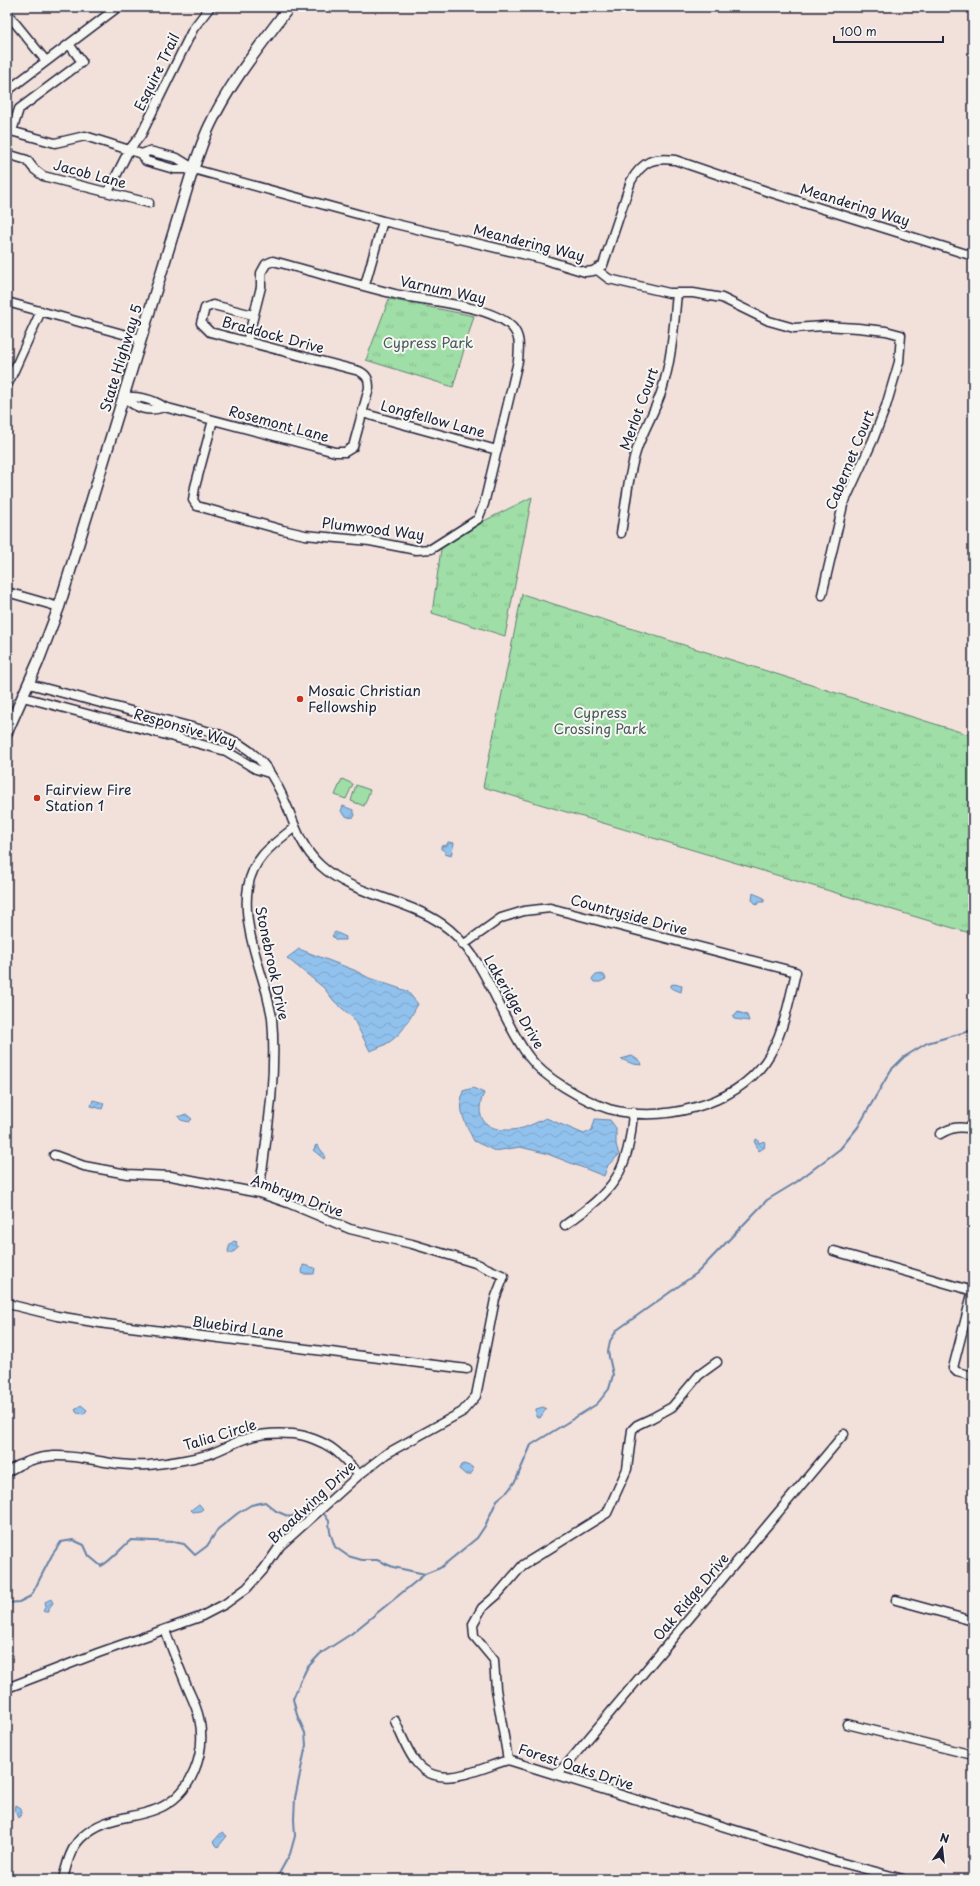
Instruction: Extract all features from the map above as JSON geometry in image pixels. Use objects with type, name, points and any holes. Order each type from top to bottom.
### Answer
[{"type":"main road","name":"State Highway 5","points":[[7,732],[29,684],[59,607],[193,169],[210,125],[249,60],[289,7]]},
{"type":"street","points":[[7,91],[118,7]]},
{"type":"street","name":"Esquire Trail","points":[[108,192],[129,150],[141,135],[193,29],[210,7]]},
{"type":"street","points":[[7,13],[10,23],[46,61]]},
{"type":"street","points":[[9,130],[19,109],[82,62],[68,44]]},
{"type":"street","name":"Meandering Way","points":[[9,130],[55,143],[85,136],[142,154],[149,151],[177,158],[193,169],[383,221],[539,258],[585,272],[603,265],[631,181],[643,165],[660,158],[675,160],[769,192],[973,256]]},
{"type":"street","name":"Jacob Lane","points":[[7,154],[28,160],[34,170],[43,176],[149,203]]},
{"type":"street","points":[[365,285],[383,221]]},
{"type":"street","name":"Varnum Way","points":[[253,315],[261,287],[261,273],[266,264],[273,261],[399,295],[427,299],[492,314],[512,327],[520,342],[519,354],[497,450]]},
{"type":"street","points":[[596,269],[609,279],[669,293],[677,293]]},
{"type":"street","name":"Cabernet Court","points":[[677,293],[693,293],[722,298],[769,321],[794,328],[824,326],[858,328],[886,331],[901,335],[899,362],[886,406],[873,440],[843,505],[822,595]]},
{"type":"street","name":"Merlot Court","points":[[621,533],[630,476],[638,447],[662,390],[668,365],[677,293]]},
{"type":"street","points":[[7,302],[141,339]]},
{"type":"street","name":"Braddock Drive","points":[[253,315],[213,305],[206,308],[201,323],[210,332],[359,371],[365,374],[368,380],[369,388],[362,413]]},
{"type":"street","points":[[7,386],[41,311]]},
{"type":"street","points":[[247,342],[253,315]]},
{"type":"street","name":"Rosemont Lane","points":[[124,397],[134,396],[158,403],[164,407],[335,452],[345,452],[353,447],[362,413]]},
{"type":"street","name":"Longfellow Lane","points":[[362,413],[497,450]]},
{"type":"street","name":"Plumwood Way","points":[[213,420],[195,487],[193,500],[197,506],[305,535],[370,541],[416,550],[431,549],[478,519],[484,504],[497,450]]},
{"type":"street","points":[[7,592],[59,607]]},
{"type":"street","name":"Responsive Way","points":[[29,684],[218,734],[235,741],[261,760],[269,773]]},
{"type":"street","name":"Responsive Way","points":[[23,697],[226,751],[256,769],[269,773]]},
{"type":"street","name":"Lakeridge Drive","points":[[269,773],[306,849],[319,865],[336,878],[422,911],[450,930],[479,964],[506,1020],[529,1058],[551,1078],[576,1094],[608,1108],[633,1112],[671,1113],[709,1103],[735,1090],[764,1064],[775,1045],[796,972]]},
{"type":"street","name":"Stonebrook Drive","points":[[259,1193],[271,1103],[273,1045],[272,1016],[249,925],[246,904],[248,887],[253,869],[266,850],[295,827]]},
{"type":"street","name":"Countryside Drive","points":[[463,945],[501,918],[524,911],[550,908],[796,972]]},
{"type":"street","points":[[565,1224],[581,1214],[617,1180],[625,1163],[631,1138],[633,1112]]},
{"type":"street","points":[[940,1134],[951,1128],[961,1127],[973,1129]]},
{"type":"street","name":"Ambrym Drive","points":[[54,1155],[84,1166],[127,1174],[171,1176],[259,1193],[288,1203],[350,1229],[412,1244],[475,1263],[504,1276]]},
{"type":"street","points":[[834,1251],[973,1290],[953,1368],[957,1372],[973,1376]]},
{"type":"street","name":"Broadwing Drive","points":[[7,1688],[98,1653],[200,1617],[225,1604],[246,1588],[264,1569],[280,1546],[359,1475],[386,1454],[462,1412],[476,1396],[495,1299],[504,1276]]},
{"type":"street","name":"Bluebird Lane","points":[[7,1302],[12,1305],[57,1316],[106,1324],[467,1369]]},
{"type":"street","name":"Forest Oaks Drive","points":[[716,1362],[699,1375],[672,1407],[637,1425],[632,1430],[627,1469],[607,1513],[523,1565],[497,1595],[482,1608],[473,1624],[474,1636],[494,1660],[496,1690],[508,1760],[835,1861],[903,1879]]},
{"type":"street","name":"Talia Circle","points":[[7,1472],[32,1459],[54,1455],[106,1462],[147,1465],[183,1460],[207,1455],[250,1437],[275,1433],[295,1434],[312,1439],[333,1449],[359,1475]]},
{"type":"street","name":"Oak Ridge Drive","points":[[555,1775],[567,1764],[844,1434]]},
{"type":"street","points":[[896,1600],[973,1621]]},
{"type":"street","points":[[63,1879],[70,1854],[81,1838],[104,1822],[157,1809],[180,1794],[192,1778],[200,1757],[201,1735],[199,1717],[165,1630]]},
{"type":"street","points":[[394,1721],[416,1762],[426,1772],[437,1777],[455,1776],[508,1760]]},
{"type":"street","points":[[847,1724],[973,1755]]},
{"type":"green space","name":"Cypress Park","points":[[389,299],[474,316],[453,387],[366,360]]},
{"type":"green space","points":[[532,497],[505,636],[432,613],[442,542]]},
{"type":"green space","name":"Cypress Crossing Park","points":[[522,594],[973,736],[973,934],[483,787]]},
{"type":"green space","points":[[342,779],[353,784],[346,799],[335,795]]},
{"type":"green space","points":[[356,785],[370,790],[364,806],[351,801]]},
{"type":"water","points":[[343,806],[353,810],[355,815],[354,817],[348,817],[343,814],[341,811]]},
{"type":"water","points":[[448,842],[454,843],[451,856],[445,854],[445,851],[441,849],[441,846],[447,845]]},
{"type":"water","points":[[753,893],[764,898],[764,902],[759,902],[757,905],[752,900]]},
{"type":"water","points":[[335,932],[346,937],[345,940],[336,940],[332,936]]},
{"type":"water","points":[[299,949],[354,970],[369,978],[407,991],[418,1004],[400,1033],[388,1043],[370,1051],[353,1018],[334,1001],[324,988],[287,958]]},
{"type":"water","points":[[600,974],[604,975],[606,979],[600,982],[594,982],[592,979],[594,976]]},
{"type":"water","points":[[674,984],[682,986],[681,992],[671,988],[671,985]]},
{"type":"water","points":[[738,1012],[747,1015],[749,1021],[734,1019],[733,1016]]},
{"type":"water","points":[[632,1056],[641,1062],[642,1065],[633,1064],[621,1059]]},
{"type":"water","points":[[473,1088],[484,1093],[480,1113],[483,1120],[488,1125],[503,1130],[523,1128],[546,1118],[584,1134],[592,1130],[595,1119],[610,1120],[616,1128],[616,1144],[619,1155],[608,1165],[604,1176],[545,1153],[520,1147],[495,1151],[474,1141],[465,1123],[461,1105],[463,1091]]},
{"type":"water","points":[[93,1100],[104,1103],[102,1109],[91,1106]]},
{"type":"water","points":[[186,1114],[192,1119],[189,1122],[181,1120],[178,1117]]},
{"type":"water","points":[[757,1139],[759,1143],[764,1141],[765,1144],[765,1147],[759,1151],[754,1141]]},
{"type":"water","points":[[317,1145],[325,1155],[324,1159],[313,1150]]},
{"type":"water","points":[[234,1241],[237,1242],[236,1244],[239,1247],[232,1253],[229,1253],[228,1251],[230,1244]]},
{"type":"water","points":[[303,1265],[315,1268],[314,1274],[302,1274]]},
{"type":"water","points":[[81,1405],[87,1410],[84,1414],[77,1413],[75,1410]]},
{"type":"water","points":[[543,1407],[546,1409],[540,1418],[536,1417],[536,1409]]},
{"type":"water","points":[[464,1464],[472,1467],[473,1471],[470,1475],[466,1475],[459,1469],[461,1465]]},
{"type":"water","points":[[199,1504],[203,1509],[193,1512],[191,1510]]},
{"type":"water","points":[[51,1599],[53,1603],[49,1608],[49,1612],[43,1611],[46,1606],[45,1602]]},
{"type":"water","points":[[16,1805],[21,1808],[22,1814],[18,1818],[15,1811]]},
{"type":"water","points":[[222,1832],[227,1836],[218,1847],[213,1842]]},
{"type":"waterway","points":[[322,1511],[329,1521],[330,1532],[335,1547],[348,1556],[362,1560],[377,1560],[393,1567],[425,1574],[440,1568],[477,1538],[485,1526],[497,1500],[508,1491],[516,1480],[531,1445],[597,1404],[609,1389],[613,1375],[608,1352],[610,1341],[617,1330],[697,1273],[767,1200],[795,1183],[840,1149],[858,1127],[891,1070],[904,1057],[927,1043],[973,1030]]},
{"type":"waterway","points":[[7,1603],[19,1602],[31,1596],[52,1555],[61,1542],[73,1540],[84,1545],[89,1556],[101,1566],[131,1540],[174,1542],[184,1544],[195,1555],[207,1546],[218,1529],[251,1505],[265,1502],[276,1511],[290,1517],[318,1505],[320,1507]]},
{"type":"waterway","points":[[276,1879],[290,1854],[295,1836],[295,1798],[306,1745],[305,1733],[297,1715],[293,1699],[301,1680],[307,1668],[320,1654],[351,1634],[425,1574]]},
{"type":"place","name":"Mosaic Christian Fellowship","points":[[300,699]]},
{"type":"place","name":"Fairview Fire Station 1","points":[[37,798]]}]
